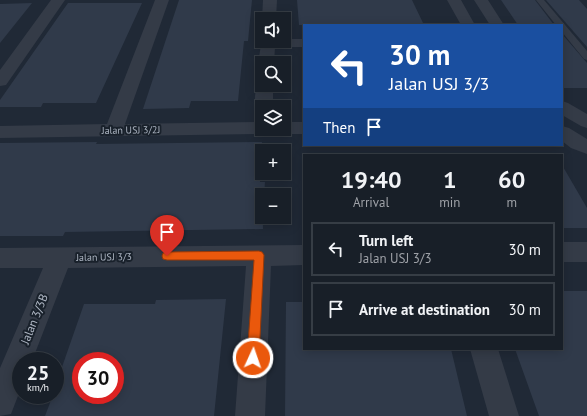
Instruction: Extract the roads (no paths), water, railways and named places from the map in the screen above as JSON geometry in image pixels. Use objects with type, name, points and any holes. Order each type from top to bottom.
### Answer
[{"type":"street","points":[[0,81],[58,0]]},
{"type":"street","points":[[114,130],[162,0]]},
{"type":"street","points":[[269,12],[270,0]]},
{"type":"street","points":[[454,0],[467,24]]},
{"type":"street","points":[[481,0],[496,24]]},
{"type":"street","points":[[291,42],[303,42]]},
{"type":"street","points":[[563,108],[587,122]]},
{"type":"street","name":"Jalan USJ 3/2J","points":[[0,132],[255,128]]},
{"type":"street","points":[[291,128],[303,128]]},
{"type":"street","points":[[563,133],[587,147]]},
{"type":"street","points":[[563,252],[587,252]]},
{"type":"street","points":[[250,416],[259,255]]},
{"type":"street","name":"Jalan USJ 3/3","points":[[0,258],[303,255]]},
{"type":"street","name":"Jalan 3/3B","points":[[0,403],[60,257]]},
{"type":"street","points":[[484,350],[504,416]]},
{"type":"lane","points":[[540,0],[559,24]]},
{"type":"lane","points":[[563,28],[587,58]]}]
